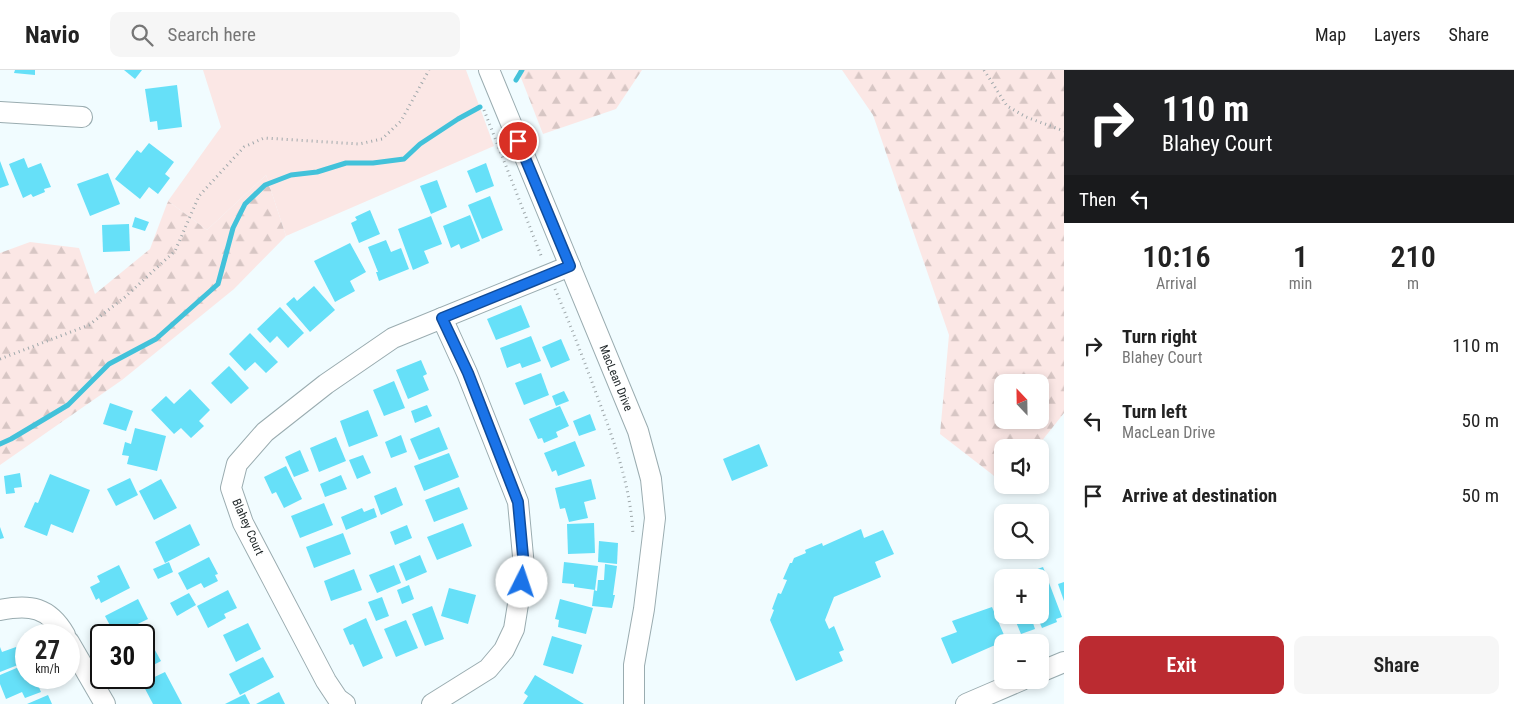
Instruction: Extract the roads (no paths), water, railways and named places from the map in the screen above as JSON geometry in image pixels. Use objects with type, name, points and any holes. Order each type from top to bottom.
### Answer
[{"type":"street","name":"MacLean Drive","points":[[489,70],[638,431],[651,479],[655,518],[644,609],[634,665],[634,704]]},
{"type":"street","points":[[0,112],[82,117]]},
{"type":"street","name":"Blahey Court","points":[[345,704],[338,699],[326,681],[243,523],[231,488],[237,464],[265,432],[326,384],[393,338],[570,266]]},
{"type":"street","points":[[432,704],[488,669],[504,650],[514,629],[524,567],[518,502],[468,373],[442,318]]},
{"type":"street","points":[[0,610],[22,606],[34,608],[44,612],[58,624]]},
{"type":"street","points":[[80,661],[105,704]]},
{"type":"street","points":[[1049,668],[1064,662]]},
{"type":"street","points":[[966,704],[1001,689]]},
{"type":"waterway","points":[[516,80],[522,70]]},
{"type":"waterway","points":[[0,444],[68,405],[109,364],[156,339],[218,284],[233,228],[245,204],[265,185],[291,175],[317,172],[346,163],[373,163],[404,159],[420,144],[480,107]]}]
